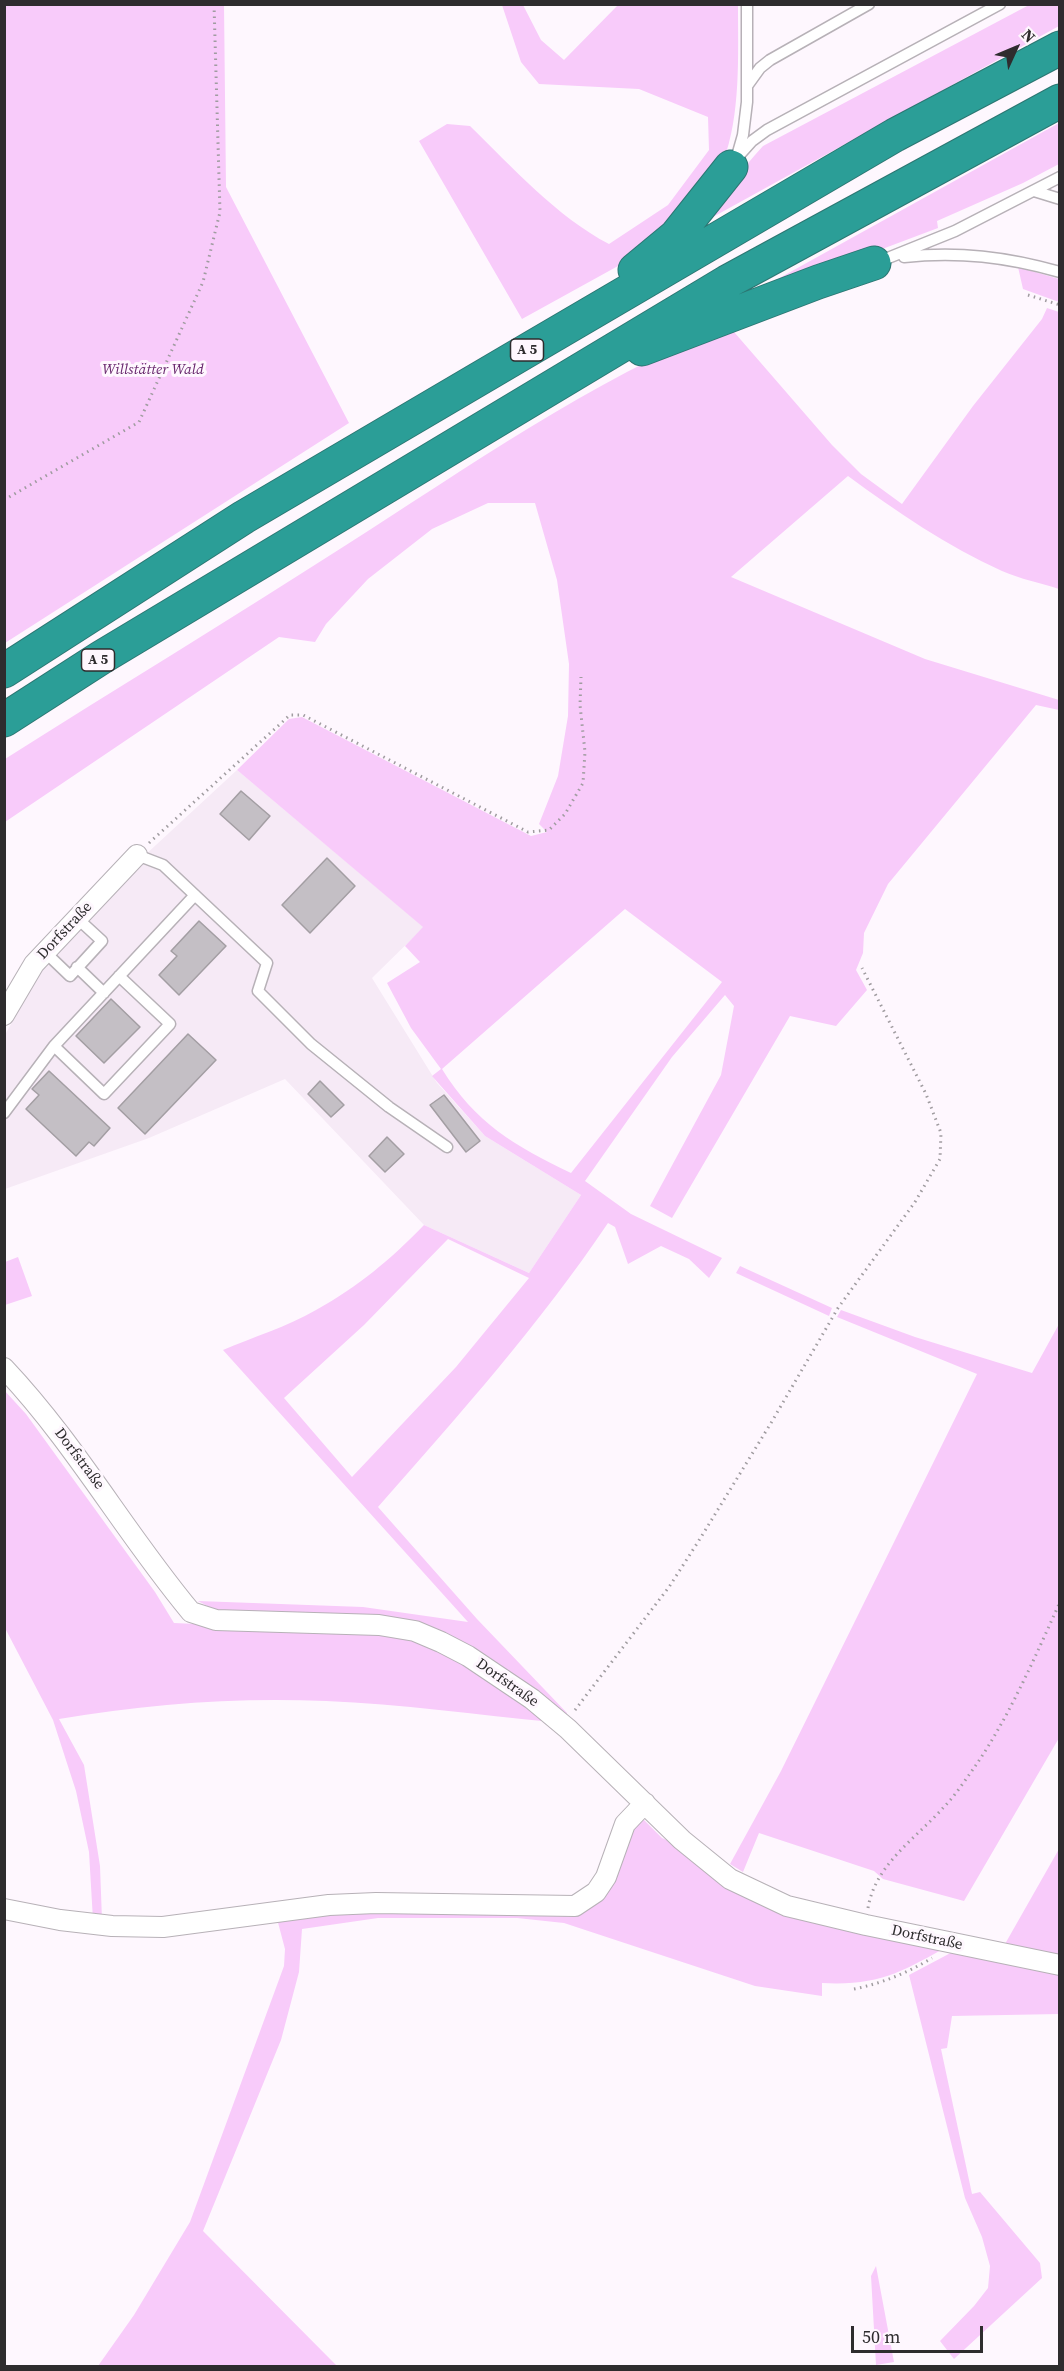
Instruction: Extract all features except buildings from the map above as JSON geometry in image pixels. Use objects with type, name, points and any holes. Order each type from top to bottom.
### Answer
[{"type":"highway","name":"A 5","points":[[4,671],[244,518],[528,350],[895,135],[1059,48]]},
{"type":"highway","name":"A 5","points":[[4,720],[102,657],[567,376],[727,282],[1059,100]]},
{"type":"highway","points":[[528,350],[639,267],[676,236],[733,163]]},
{"type":"highway","points":[[567,376],[818,282],[883,261]]},
{"type":"street","name":"Dorfstraße","points":[[4,1015],[34,964],[137,855]]},
{"type":"street","name":"Dorfstraße","points":[[4,1368],[33,1399],[72,1449],[191,1612],[216,1620],[379,1625],[416,1631],[468,1656],[532,1699],[568,1729],[682,1840],[730,1879],[787,1906],[866,1925],[1059,1965]]},
{"type":"street","points":[[4,1909],[60,1920],[112,1926],[163,1927],[329,1905],[376,1903],[575,1906],[596,1892],[606,1877],[625,1824],[645,1803]]},
{"type":"lane","points":[[733,163],[746,117],[747,4]]},
{"type":"lane","points":[[747,86],[760,68],[770,60],[869,4]]},
{"type":"lane","points":[[733,163],[752,141],[767,130],[1000,4]]},
{"type":"lane","points":[[883,261],[955,231],[1059,177]]},
{"type":"lane","points":[[1034,190],[1059,199]]},
{"type":"lane","points":[[883,261],[937,253],[969,254],[1026,262],[1059,272]]},
{"type":"lane","points":[[137,855],[162,865],[267,963],[258,992],[311,1044],[389,1107],[447,1147]]},
{"type":"lane","points":[[4,1113],[54,1046],[195,896]]},
{"type":"lane","points":[[45,952],[70,976],[102,941],[77,918]]},
{"type":"lane","points":[[77,967],[104,993]]},
{"type":"lane","points":[[54,1046],[104,1094],[170,1024],[119,976]]},
{"type":"path","points":[[4,500],[139,422],[203,282],[220,212],[214,4]]},
{"type":"path","points":[[1028,295],[1059,305]]},
{"type":"path","points":[[137,855],[290,715],[303,716],[528,832],[549,830],[565,814],[583,783],[585,753],[580,705],[581,677]]},
{"type":"path","points":[[574,1712],[669,1587],[777,1413],[838,1308],[915,1202],[940,1159],[940,1133],[926,1094],[862,968]]},
{"type":"path","points":[[866,1925],[870,1893],[884,1867],[945,1806],[977,1763],[1028,1668],[1059,1602]]},
{"type":"path","points":[[854,1989],[880,1983],[909,1972],[957,1944]]},
{"type":"shaded area","points":[[237,770],[424,927],[372,978],[437,1083],[485,1136],[581,1195],[529,1273],[424,1225],[285,1079],[149,1138],[5,1189],[5,1035],[40,971],[143,857]]},
{"type":"green space","name":"Willstätter Wald","points":[[5,4],[224,5],[226,187],[349,423],[5,643]]},
{"type":"green space","points":[[502,5],[523,5],[541,40],[564,60],[618,5],[738,5],[736,105],[729,144],[723,162],[650,245],[618,266],[522,319],[419,141],[447,124],[470,126],[553,206],[609,244],[668,205],[709,150],[708,117],[639,89],[539,84],[521,62]]},
{"type":"green space","points":[[1029,5],[1059,5],[1059,26],[713,217],[735,180],[763,146]]},
{"type":"green space","points":[[1059,123],[1059,164],[1023,183],[937,221],[938,228],[869,254],[756,291]]},
{"type":"green space","points":[[1018,267],[1059,279],[1059,302],[1023,289]]},
{"type":"green space","points":[[1047,308],[1059,312],[1059,589],[1009,574],[962,551],[904,515],[848,476],[731,577],[925,659],[1059,700],[1059,710],[1036,705],[888,884],[864,933],[863,953],[856,970],[867,990],[836,1026],[790,1016],[672,1218],[650,1206],[721,1075],[734,1006],[725,995],[672,1057],[585,1181],[631,1214],[722,1258],[709,1278],[689,1259],[661,1246],[628,1264],[615,1227],[608,1223],[527,1333],[378,1507],[477,1619],[567,1713],[564,1719],[443,1636],[235,1614],[213,1609],[198,1601],[363,1607],[468,1622],[223,1350],[293,1322],[332,1301],[373,1272],[424,1225],[529,1273],[581,1195],[485,1136],[432,1076],[441,1069],[411,1028],[387,983],[420,962],[405,946],[423,927],[237,770],[289,719],[302,717],[531,836],[547,832],[539,824],[558,776],[568,716],[569,664],[557,580],[535,503],[488,503],[432,529],[368,579],[326,624],[315,642],[279,637],[5,822],[5,759],[531,427],[627,372],[728,325],[832,445],[861,474],[902,504],[973,406],[1042,319]],"holes":[[[625,909],[722,982],[571,1173],[514,1142],[483,1119],[468,1104],[442,1069]],[[448,1239],[529,1278],[456,1367],[352,1477],[284,1398],[364,1325]]]},
{"type":"green space","points":[[18,1257],[32,1296],[5,1305],[5,1262]]},
{"type":"green space","points":[[740,1266],[832,1308],[829,1316],[736,1273]]},
{"type":"green space","points":[[841,1310],[915,1337],[1032,1373],[1059,1324],[1059,1738],[964,1901],[883,1879],[874,1871],[759,1833],[743,1872],[730,1864],[781,1771],[977,1374],[837,1317]]},
{"type":"green space","points":[[4,1390],[26,1414],[155,1592],[174,1623],[349,1631],[415,1638],[465,1663],[552,1722],[382,1705],[292,1700],[192,1703],[125,1709],[59,1719],[84,1765],[100,1866],[102,1920],[93,1920],[89,1852],[76,1791],[53,1720],[5,1628]]},
{"type":"green space","points":[[642,1818],[662,1838],[680,1846],[748,1893],[950,1945],[918,1963],[889,1975],[859,1982],[822,1983],[822,1996],[755,1986],[564,1923],[517,1918],[378,1918],[302,1929],[299,1972],[281,2040],[203,2231],[337,2366],[98,2366],[134,2315],[190,2222],[284,1966],[285,1949],[276,1915],[579,1907],[628,1829]]},
{"type":"green space","points":[[1059,1849],[1059,1959],[1005,1944]]},
{"type":"green space","points":[[960,1948],[1059,1970],[1059,2014],[952,2016],[947,2048],[941,2049],[972,2194],[980,2192],[1040,2263],[1042,2278],[954,2359],[940,2341],[988,2288],[990,2266],[982,2237],[965,2198],[909,1975]]},
{"type":"green space","points":[[876,2266],[894,2362],[876,2365],[871,2276]]}]
